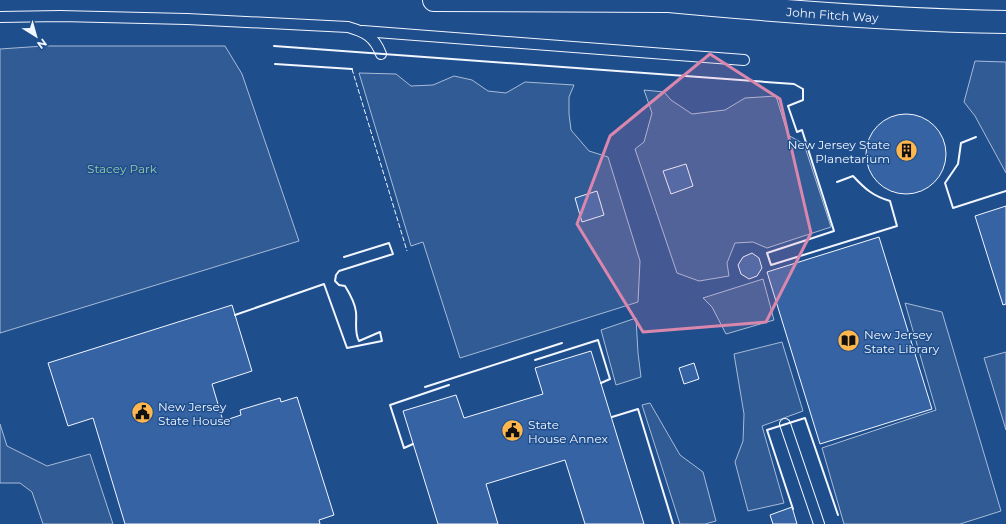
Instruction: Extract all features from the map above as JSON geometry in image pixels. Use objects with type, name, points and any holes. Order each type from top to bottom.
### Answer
[{"type":"highway","name":"John Fitch Way","points":[[434,0],[663,0],[733,7],[874,17],[1006,22]]},
{"type":"lane","points":[[0,17],[60,16],[186,19],[348,27],[361,31],[744,60]]},
{"type":"lane","points":[[361,31],[371,37],[377,44],[381,54]]},
{"type":"lane","points":[[785,424],[819,524]]},
{"type":"highlighted area","points":[[710,54],[780,99],[811,233],[766,322],[643,332],[577,224],[610,136]]},
{"type":"shaded area","name":"Stacey Park","points":[[44,46],[225,46],[242,74],[299,241],[0,333],[0,49]]},
{"type":"shaded area","points":[[975,61],[1006,62],[1006,173],[975,116],[964,102]]},
{"type":"shaded area","points":[[359,73],[396,74],[411,86],[433,85],[454,76],[472,80],[488,91],[506,93],[525,82],[574,85],[569,97],[571,130],[589,151],[608,157],[640,261],[638,302],[460,358],[423,242],[411,246]]},
{"type":"shaded area","points":[[644,90],[664,92],[671,100],[692,114],[725,110],[745,98],[776,96],[788,135],[804,144],[831,227],[767,248],[753,242],[735,243],[727,263],[729,276],[699,281],[677,273],[635,149],[644,142],[652,113]]},
{"type":"shaded area","points":[[763,279],[774,320],[726,334],[712,307],[703,298]]},
{"type":"shaded area","points":[[905,303],[942,312],[1001,511],[960,524],[844,524],[822,448],[936,410]]},
{"type":"shaded area","points":[[636,318],[641,377],[616,385],[601,330]]},
{"type":"shaded area","points":[[782,342],[803,411],[762,426],[784,503],[748,511],[735,462],[743,441],[744,414],[734,354]]},
{"type":"shaded area","points":[[1006,352],[1006,430],[984,358]]},
{"type":"shaded area","points":[[650,403],[680,455],[703,472],[716,521],[705,524],[680,524],[642,405]]},
{"type":"shaded area","points":[[0,424],[7,446],[47,466],[90,454],[113,524],[43,524],[32,492],[20,483],[0,483]]},
{"type":"building","name":"New Jersey State Planetarium","points":[[906,114],[921,117],[934,126],[943,139],[946,154],[943,169],[934,182],[921,191],[906,194],[891,191],[878,182],[869,169],[866,154],[869,139],[878,126],[891,117]]},
{"type":"building","points":[[686,164],[693,186],[671,194],[663,171]]},
{"type":"building","points":[[597,191],[604,215],[582,222],[575,198]]},
{"type":"building","points":[[1006,206],[1006,304],[1003,305],[975,216]]},
{"type":"building","name":"New Jersey State Library","points":[[879,237],[932,409],[820,444],[767,272]]},
{"type":"building","points":[[752,253],[759,258],[762,268],[757,276],[749,279],[741,274],[738,265],[743,257]]},
{"type":"building","name":"New Jersey State House","points":[[232,305],[252,371],[212,384],[223,421],[241,415],[240,410],[280,398],[281,402],[297,397],[334,515],[319,520],[320,524],[125,524],[93,418],[68,426],[48,363]]},
{"type":"building","name":"State House Annex","points":[[591,351],[644,524],[585,524],[565,460],[486,484],[498,524],[438,524],[403,411],[456,395],[464,418],[543,394],[535,368]]},
{"type":"building","points":[[694,363],[699,379],[684,384],[679,368]]},
{"type":"building","points":[[792,507],[797,524],[773,524],[770,515]]},
{"type":"fence","points":[[352,69],[407,251]]},
{"type":"wall","points":[[274,46],[794,84],[803,89],[803,100],[788,106],[797,132],[802,130],[834,231],[767,253],[771,265],[897,226],[890,201],[870,192],[853,176],[837,182]]},
{"type":"wall","points":[[275,64],[352,69]]},
{"type":"wall","points":[[976,137],[961,143],[958,164],[945,183],[953,208],[1006,191]]},
{"type":"wall","points":[[235,315],[324,284],[347,348],[382,341],[380,332],[359,341],[357,338],[356,312],[353,302],[345,286],[339,285],[335,281],[336,275],[339,271],[393,254],[389,243],[344,257]]},
{"type":"wall","points":[[535,360],[598,340],[610,379],[601,383]]},
{"type":"wall","points":[[425,387],[562,343]]},
{"type":"wall","points":[[413,444],[404,448],[390,405],[449,385]]},
{"type":"wall","points":[[612,417],[638,409],[673,524]]},
{"type":"wall","points":[[793,509],[767,430],[805,418],[838,515]]},
{"type":"place","name":"New Jersey State Planetarium","points":[[906,151]]},
{"type":"place","name":"New Jersey State Library","points":[[849,341]]},
{"type":"place","name":"New Jersey State House","points":[[142,413]]},
{"type":"place","name":"State House Annex","points":[[513,431]]}]
